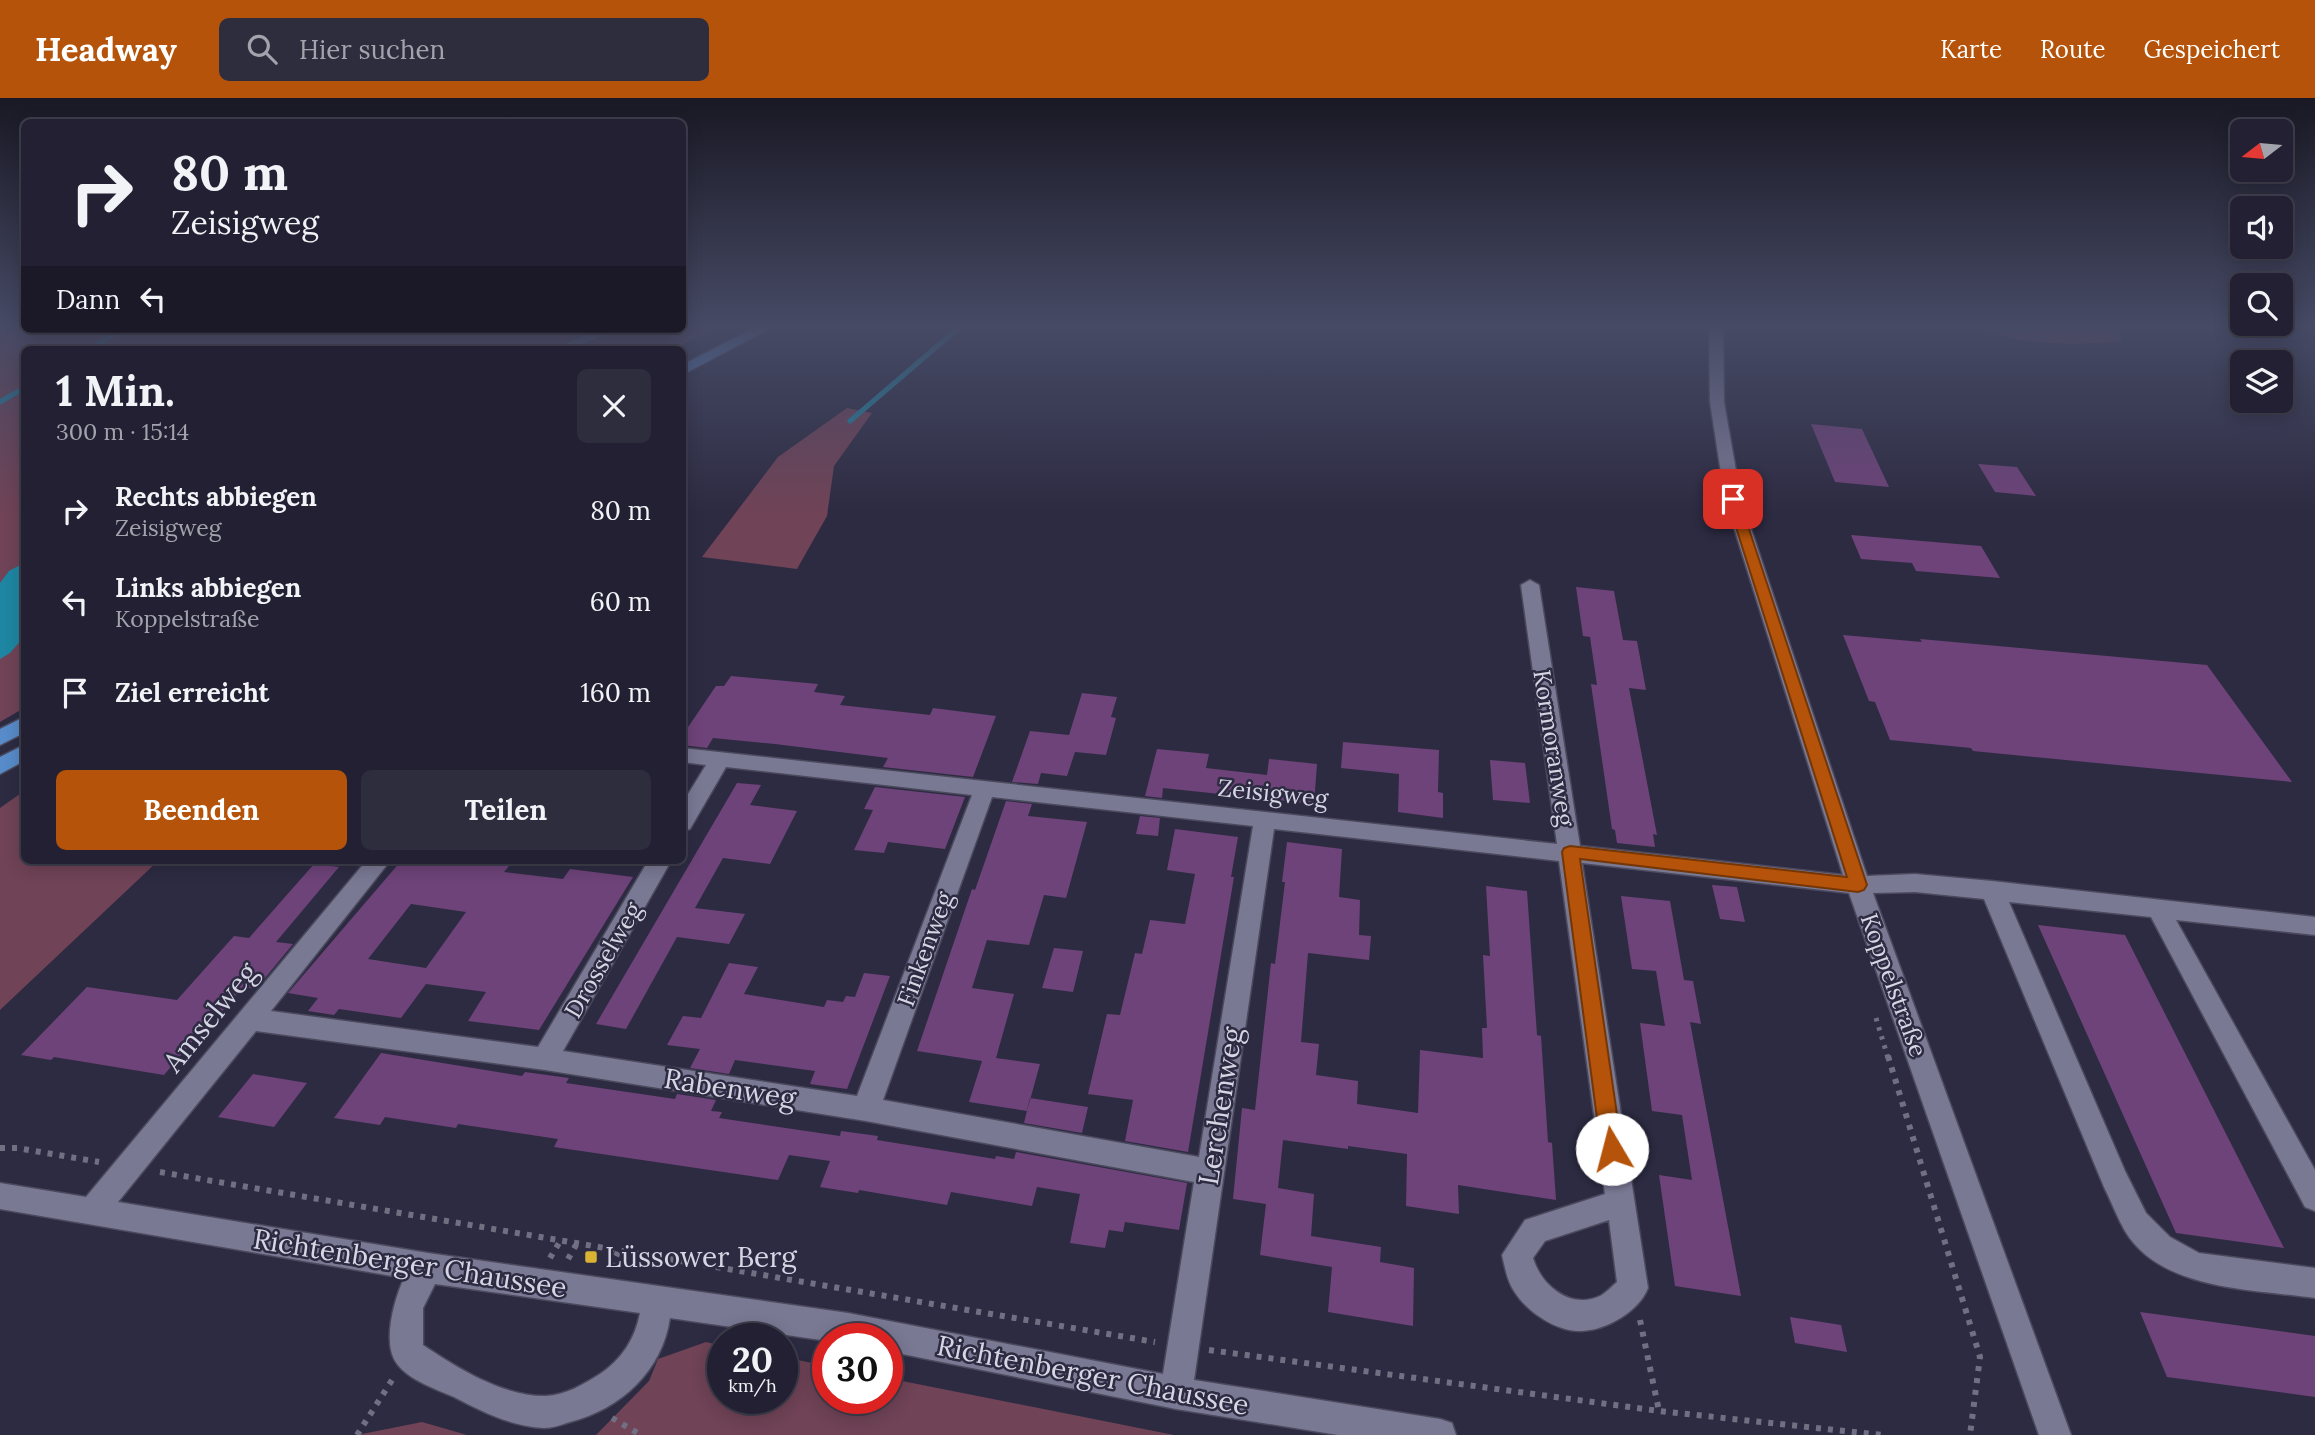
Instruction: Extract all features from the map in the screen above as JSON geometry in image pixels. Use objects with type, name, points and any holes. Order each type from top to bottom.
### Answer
[{"type":"highway","points":[[0,738],[21,726]]},
{"type":"highway","points":[[0,767],[21,754]]},
{"type":"street","name":"Koppelstraße","points":[[1717,387],[1733,499],[1858,885],[2055,1435]]},
{"type":"street","name":"Kormoranweg","points":[[1530,585],[1633,1288]]},
{"type":"street","name":"Zeisigweg","points":[[686,755],[1858,885],[1915,883],[2315,926]]},
{"type":"street","points":[[686,816],[720,759]]},
{"type":"street","name":"Finkenweg","points":[[866,1109],[985,789]]},
{"type":"street","name":"Lerchenweg","points":[[1176,1393],[1265,818]]},
{"type":"street","name":"Amselweg","points":[[91,1213],[377,864]]},
{"type":"street","name":"Drosselweg","points":[[545,1059],[658,864]]},
{"type":"street","points":[[1992,890],[2114,1178],[2136,1223],[2160,1247],[2195,1267],[2315,1283]]},
{"type":"street","points":[[2157,907],[2315,1198]]},
{"type":"street","name":"Rabenweg","points":[[248,1019],[545,1059],[866,1109],[1210,1172]]},
{"type":"street","name":"Richtenberger Chaussee","points":[[0,1196],[428,1268],[848,1328],[1176,1393],[1440,1435]]},
{"type":"street","points":[[1620,1203],[1535,1230],[1517,1255],[1525,1282],[1553,1309],[1582,1316],[1609,1308],[1633,1288]]},
{"type":"street","points":[[428,1268],[413,1288],[406,1307],[405,1329],[409,1354],[435,1372],[509,1406],[547,1412],[586,1402],[626,1375],[650,1338],[657,1300]]},
{"type":"path","points":[[0,1148],[18,1148],[1183,1347],[1659,1411],[1882,1435]]},
{"type":"path","points":[[1633,1288],[1659,1411]]},
{"type":"path","points":[[357,1435],[409,1354]]},
{"type":"shaded area","points":[[0,387],[21,387],[21,710],[0,722]]},
{"type":"shaded area","points":[[847,408],[872,413],[834,466],[827,516],[797,569],[702,557],[778,457]]},
{"type":"shaded area","points":[[21,793],[21,864],[155,864],[0,1010],[0,808]]},
{"type":"shaded area","points":[[707,1342],[707,1414],[798,1414],[798,1360],[812,1363],[812,1414],[903,1414],[903,1381],[1174,1435],[596,1435],[649,1381],[658,1359]]},
{"type":"shaded area","points":[[422,1422],[467,1435],[357,1435]]},
{"type":"water","points":[[21,565],[21,640],[10,653],[0,659],[0,583],[9,571]]},
{"type":"building","points":[[1811,424],[1862,429],[1889,487],[1835,482]]},
{"type":"building","points":[[1978,464],[2017,467],[2036,496],[1995,492]]},
{"type":"building","points":[[1851,535],[1981,546],[2000,578],[1916,571],[1912,563],[1861,559]]},
{"type":"building","points":[[1576,587],[1614,591],[1623,640],[1637,641],[1646,690],[1629,688],[1657,835],[1653,834],[1655,847],[1617,843],[1615,830],[1612,829],[1591,684],[1597,685],[1590,637],[1583,636]]},
{"type":"building","points":[[1843,635],[1922,642],[1920,639],[2207,665],[2292,782],[1973,751],[1971,748],[1890,740],[1875,702],[1869,701]]},
{"type":"building","points":[[731,676],[818,684],[814,692],[845,696],[840,705],[930,715],[933,708],[996,716],[973,777],[883,767],[888,758],[775,744],[713,738],[707,748],[686,745],[686,730],[716,686],[724,686]]},
{"type":"building","points":[[1082,693],[1117,697],[1111,717],[1116,718],[1106,755],[1075,752],[1067,776],[1041,773],[1038,784],[1012,782],[1030,731],[1069,735]]},
{"type":"building","points":[[1343,742],[1439,750],[1438,792],[1443,793],[1443,818],[1398,812],[1399,774],[1341,768]]},
{"type":"building","points":[[1157,749],[1209,754],[1206,768],[1267,775],[1269,759],[1317,764],[1314,804],[1163,788],[1162,798],[1145,796]]},
{"type":"building","points":[[1490,760],[1525,763],[1530,803],[1493,800]]},
{"type":"building","points":[[737,783],[761,785],[750,805],[797,811],[770,864],[723,858],[695,908],[745,914],[729,944],[677,937],[626,1029],[596,1024]]},
{"type":"building","points":[[875,787],[965,797],[945,849],[888,842],[884,853],[854,850],[873,810],[864,809]]},
{"type":"building","points":[[1006,801],[1032,804],[1028,816],[1087,822],[1066,898],[1044,895],[1029,945],[987,940],[972,988],[1014,994],[996,1058],[1040,1064],[1027,1111],[969,1102],[982,1061],[917,1051],[972,889],[975,890]]},
{"type":"building","points":[[1140,816],[1160,818],[1158,836],[1136,834]]},
{"type":"building","points":[[1175,829],[1238,837],[1231,877],[1234,877],[1188,1152],[1125,1141],[1133,1100],[1088,1094],[1107,1014],[1120,1015],[1135,953],[1142,954],[1150,920],[1185,924],[1195,874],[1167,870]]},
{"type":"building","points":[[1287,842],[1342,849],[1339,897],[1360,900],[1359,935],[1371,936],[1369,960],[1308,953],[1301,1042],[1319,1044],[1316,1075],[1358,1081],[1357,1104],[1418,1113],[1420,1050],[1483,1058],[1482,1028],[1487,1028],[1483,955],[1490,956],[1486,886],[1527,891],[1537,1035],[1541,1036],[1548,1142],[1552,1143],[1556,1200],[1458,1185],[1459,1214],[1406,1206],[1407,1154],[1283,1140],[1278,1188],[1314,1194],[1311,1236],[1381,1247],[1380,1262],[1414,1268],[1413,1326],[1328,1312],[1332,1267],[1260,1255],[1266,1204],[1233,1199],[1242,1108],[1255,1110],[1271,963],[1275,964],[1285,882],[1282,882]]},
{"type":"building","points":[[314,864],[339,867],[276,942],[293,944],[256,989],[243,987],[220,1014],[216,1014],[164,1075],[54,1057],[51,1060],[21,1055],[87,987],[177,1000],[234,936],[249,938]]},
{"type":"building","points":[[398,864],[511,864],[504,872],[563,879],[570,869],[633,877],[539,1030],[468,1021],[486,992],[426,984],[401,1018],[339,1009],[334,1015],[308,1011],[318,998],[288,993]],"holes":[[[411,904],[466,912],[426,968],[368,959]]]},
{"type":"building","points":[[1712,885],[1737,887],[1745,922],[1720,919]]},
{"type":"building","points":[[1621,896],[1670,901],[1684,980],[1693,981],[1701,1024],[1690,1022],[1741,1296],[1675,1286],[1659,1175],[1692,1180],[1682,1115],[1652,1111],[1640,1023],[1665,1026],[1656,971],[1632,969]]},
{"type":"building","points":[[2038,925],[2125,935],[2284,1248],[2176,1233]]},
{"type":"building","points":[[1054,948],[1083,951],[1073,992],[1042,988]]},
{"type":"building","points":[[729,963],[758,967],[744,994],[824,1007],[827,1000],[843,1002],[846,996],[855,997],[864,973],[890,976],[847,1089],[810,1084],[815,1071],[735,1060],[729,1074],[690,1068],[700,1049],[667,1045],[683,1016],[701,1018]]},
{"type":"building","points":[[381,1053],[522,1076],[525,1072],[569,1078],[566,1083],[675,1099],[677,1094],[716,1100],[711,1111],[722,1112],[719,1118],[840,1136],[841,1131],[878,1136],[877,1140],[995,1159],[996,1156],[1014,1159],[1016,1152],[1187,1183],[1179,1230],[1125,1222],[1123,1232],[1109,1230],[1105,1248],[1070,1243],[1080,1194],[1037,1187],[1032,1206],[951,1192],[947,1205],[859,1190],[858,1193],[820,1187],[830,1161],[789,1155],[778,1180],[554,1147],[558,1139],[458,1124],[456,1128],[385,1117],[380,1125],[334,1118]]},
{"type":"building","points":[[253,1074],[307,1083],[274,1127],[218,1117]]},
{"type":"building","points":[[1030,1098],[1088,1107],[1082,1133],[1024,1123]]},
{"type":"building","points":[[2140,1312],[2315,1336],[2315,1397],[2167,1377]]},
{"type":"building","points":[[1790,1317],[1841,1325],[1847,1352],[1795,1343]]},
{"type":"waterway","points":[[850,421],[889,387]]},
{"type":"waterway","points":[[0,402],[21,390]]},
{"type":"place","name":"Lüssower Berg","points":[[591,1257]]},
{"type":"route","points":[[1612,1149],[1570,852],[1858,885],[1733,499]]}]
